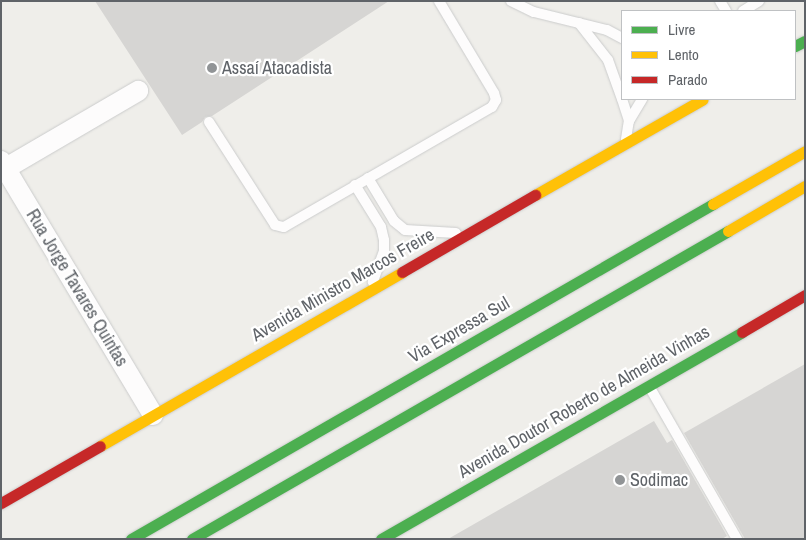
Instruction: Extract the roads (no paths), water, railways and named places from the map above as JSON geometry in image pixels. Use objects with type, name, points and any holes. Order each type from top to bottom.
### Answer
[{"type":"main road","name":"Avenida Ministro Marcos Freire","points":[[1,503],[467,233],[701,100]]},
{"type":"main road","name":"Via Expressa Sul","points":[[131,539],[805,151]]},
{"type":"main road","points":[[192,539],[805,186]]},
{"type":"main road","name":"Avenida Doutor Roberto de Almeida Vinhas","points":[[380,539],[805,295]]},
{"type":"street","points":[[3,167],[138,91]]},
{"type":"street","name":"Rua Jorge Tavares Quintas","points":[[3,167],[153,415]]},
{"type":"lane","points":[[209,122],[275,225],[284,226],[492,107],[496,100],[439,1]]},
{"type":"lane","points":[[510,1],[534,12],[607,30],[621,37]]},
{"type":"lane","points":[[745,10],[759,1]]},
{"type":"lane","points":[[579,23],[608,60],[621,96]]},
{"type":"lane","points":[[622,100],[629,121]]},
{"type":"lane","points":[[626,143],[629,121],[641,100]]},
{"type":"lane","points":[[368,178],[394,221],[405,230],[467,233]]},
{"type":"lane","points":[[355,185],[381,227],[384,240],[384,251],[370,289]]},
{"type":"lane","points":[[648,385],[737,539]]},
{"type":"place","name":"Assaí Atacadista","points":[[212,68]]},
{"type":"place","name":"Sodimac","points":[[620,480]]}]
